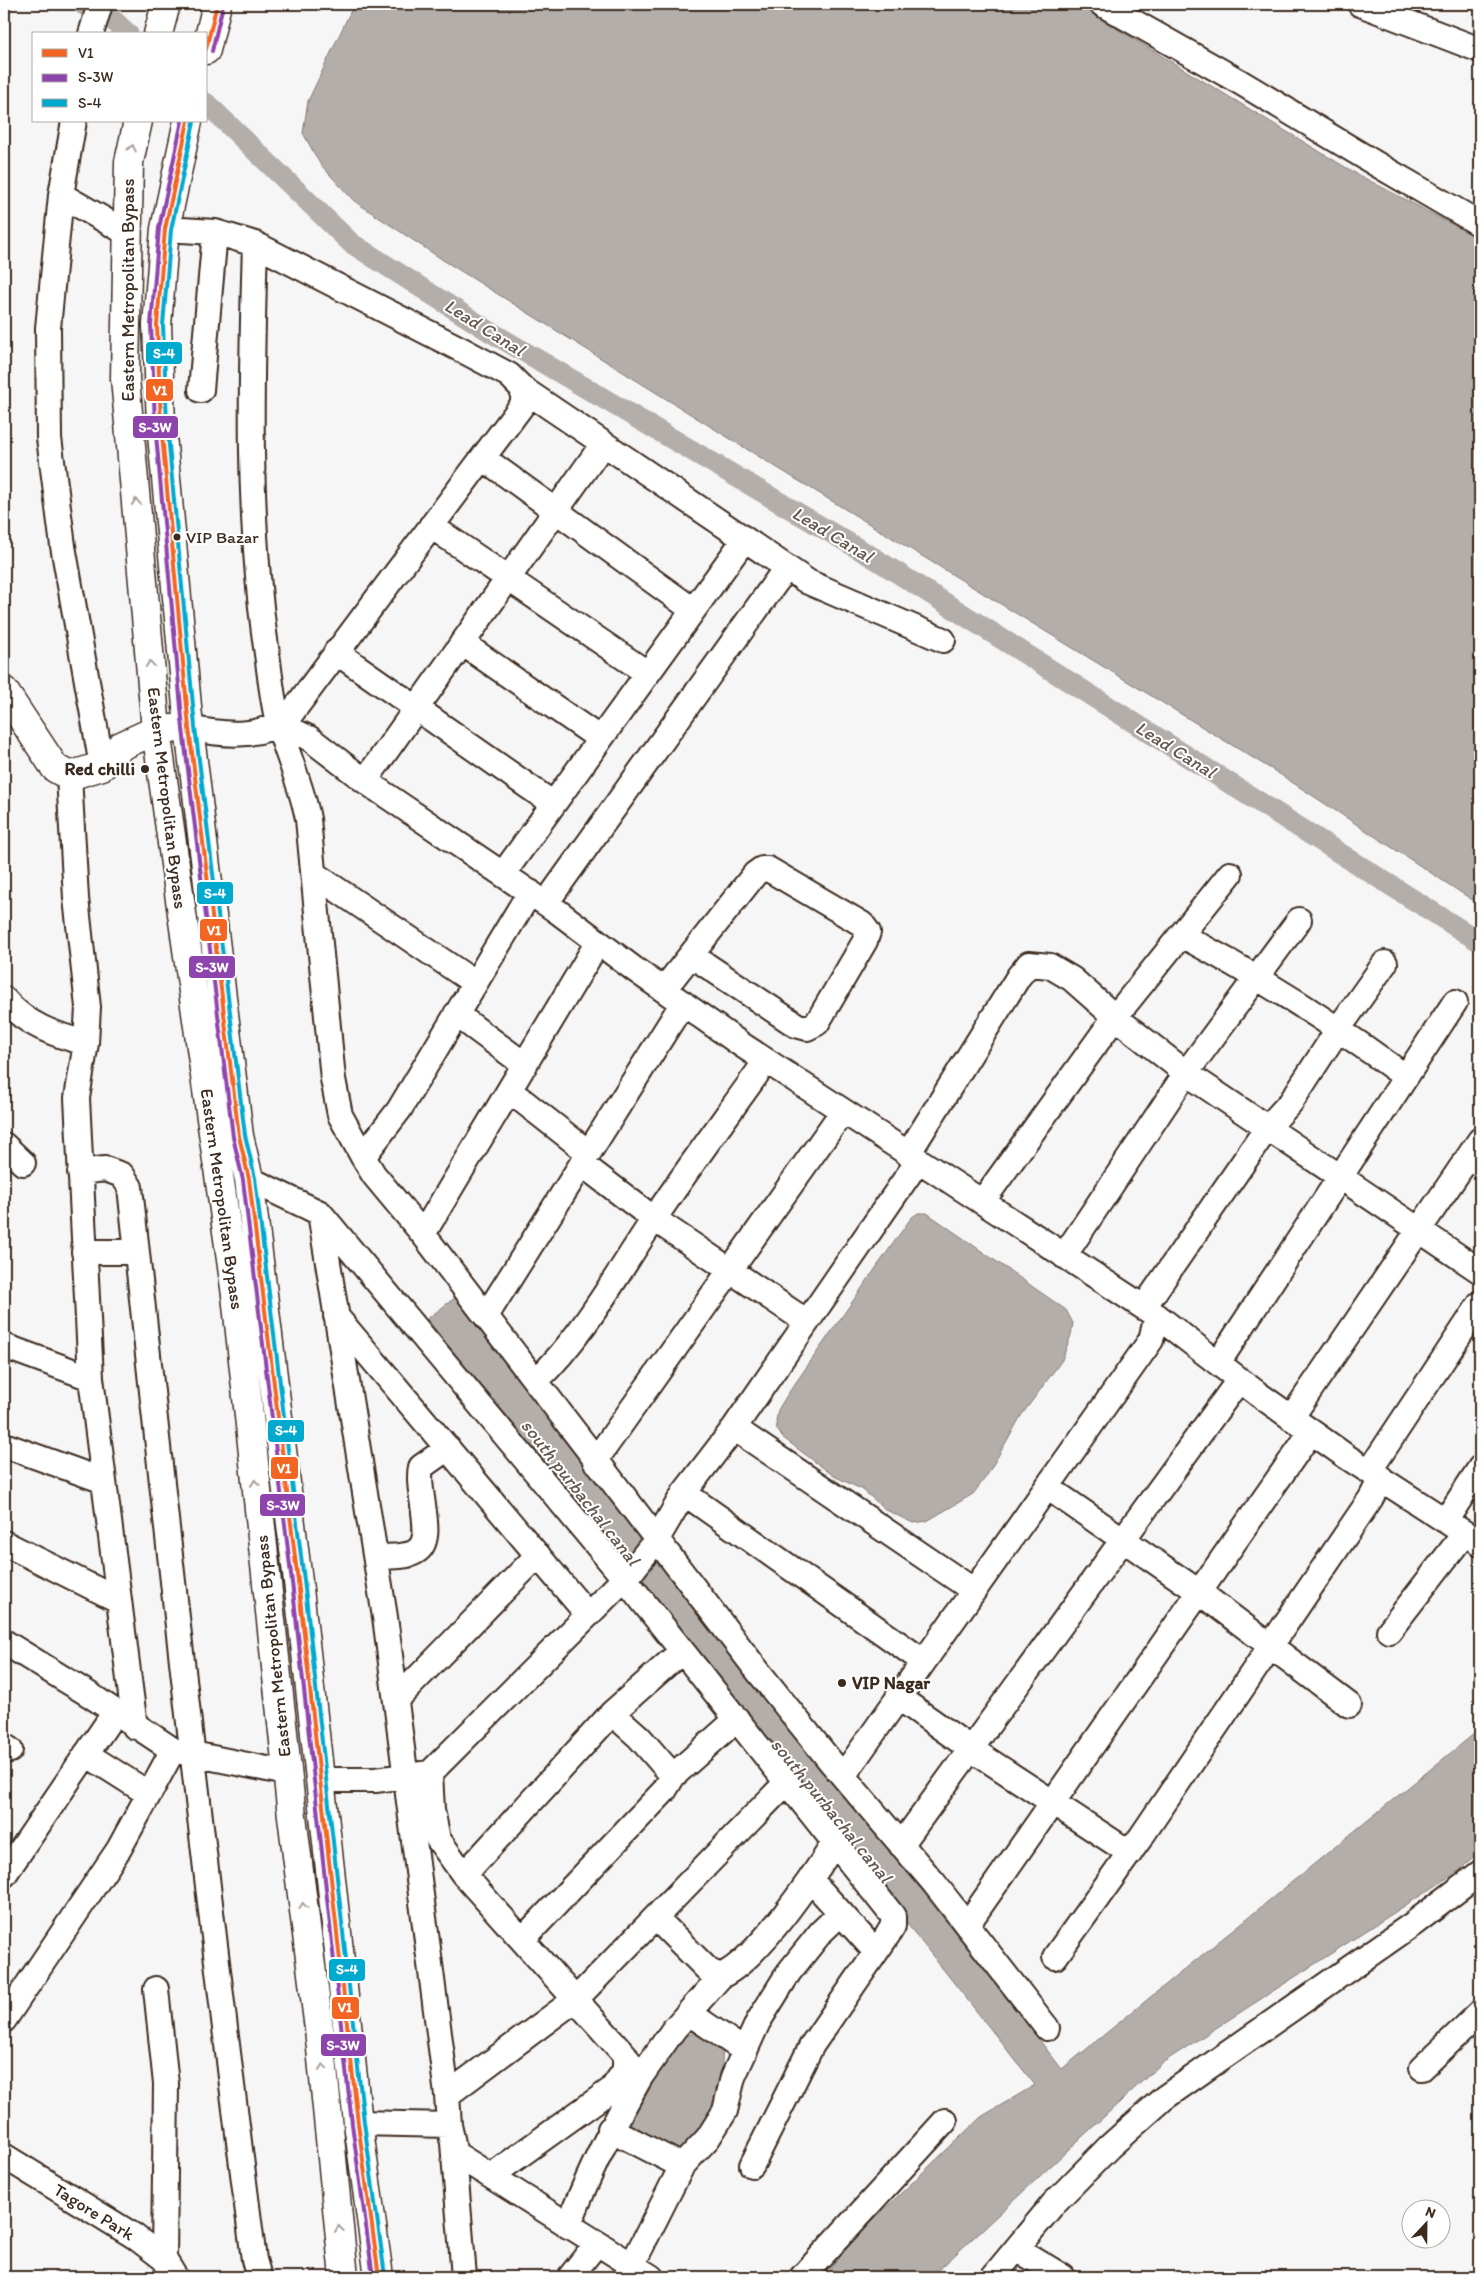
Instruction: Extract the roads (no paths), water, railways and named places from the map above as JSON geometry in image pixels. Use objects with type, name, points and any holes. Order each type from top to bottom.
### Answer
[{"type":"main road","points":[[208,43],[217,4]]},
{"type":"main road","name":"Eastern Metropolitan Bypass","points":[[138,122],[129,162],[125,378],[156,730],[236,1295],[287,1773],[319,2028],[344,2277]]},
{"type":"main road","points":[[186,129],[165,229],[157,325],[161,424],[175,594],[189,728],[239,1136],[249,1179],[358,2123],[379,2277]]},
{"type":"main road","points":[[127,323],[157,325]]},
{"type":"main road","points":[[129,424],[161,424]]},
{"type":"main road","points":[[4,691],[55,768],[69,776],[102,766],[121,746],[156,730],[189,728]]},
{"type":"street","points":[[92,32],[100,4]]},
{"type":"street","points":[[1102,4],[1240,82],[1480,224]]},
{"type":"street","points":[[1360,4],[1480,50]]},
{"type":"street","points":[[74,122],[61,195],[48,328],[49,438],[63,546],[102,766]]},
{"type":"street","points":[[61,195],[129,234]]},
{"type":"street","points":[[165,229],[215,232],[255,244],[487,363],[509,375],[523,389],[786,568],[836,596],[943,640]]},
{"type":"street","points":[[200,390],[215,232]]},
{"type":"street","points":[[255,244],[251,391],[256,534],[266,646],[279,724],[303,795],[314,874],[332,1079],[340,1115],[374,1175],[423,1234],[536,1381],[595,1461],[653,1545],[901,1844],[1048,2028]]},
{"type":"street","points":[[189,728],[216,734],[238,734],[266,730],[287,719],[523,404],[523,389]]},
{"type":"street","points":[[365,781],[603,444]]},
{"type":"street","points":[[483,458],[692,610]]},
{"type":"street","points":[[431,526],[647,673]]},
{"type":"street","points":[[503,874],[552,803],[744,540]]},
{"type":"street","points":[[363,1157],[399,1110],[475,983],[786,568]]},
{"type":"street","points":[[462,643],[599,738]]},
{"type":"street","points":[[336,652],[552,803]]},
{"type":"street","points":[[279,724],[309,738],[365,781],[538,897],[766,1061],[1150,1311],[1291,1418],[1464,1532]]},
{"type":"street","points":[[69,776],[76,898],[88,1007],[86,1043],[76,1098],[91,1378],[118,1600],[136,1727]]},
{"type":"street","points":[[664,989],[754,874],[762,869],[768,869],[862,924],[868,932],[865,941],[817,1023],[807,1028],[796,1025],[691,955]]},
{"type":"street","points":[[314,874],[475,983]]},
{"type":"street","points":[[982,1202],[1115,1017],[1230,874]]},
{"type":"street","points":[[1064,1256],[1186,1073],[1299,920]]},
{"type":"street","points":[[1182,935],[1258,976],[1339,1028],[1406,1077]]},
{"type":"street","points":[[423,1234],[598,942]]},
{"type":"street","points":[[843,1776],[1150,1340],[1150,1311],[1267,1128],[1292,1102],[1339,1028],[1385,963]]},
{"type":"street","points":[[319,1780],[375,1780],[430,1773],[628,1575],[653,1545],[684,1493],[734,1428],[807,1322],[913,1157],[1029,964],[1050,966],[1072,978],[1115,1017],[1186,1073],[1340,1179],[1480,1271]]},
{"type":"street","points":[[4,999],[28,1021],[49,1033],[86,1043]]},
{"type":"street","points":[[1218,1363],[1455,1002]]},
{"type":"street","points":[[486,1316],[683,1003]]},
{"type":"street","points":[[456,1014],[525,1065]]},
{"type":"street","points":[[536,1381],[562,1354],[586,1324],[654,1219],[766,1061]]},
{"type":"street","points":[[510,1091],[654,1219],[807,1322]]},
{"type":"street","points":[[595,1461],[843,1111]]},
{"type":"street","points":[[1291,1418],[1480,1140]]},
{"type":"street","points":[[4,1145],[23,1163]]},
{"type":"street","points":[[80,1172],[105,1169],[122,1174],[130,1187],[183,1753],[234,2106],[254,2260],[259,2277]]},
{"type":"street","points":[[249,1179],[320,1213],[628,1575],[682,1651],[893,1916],[893,1926],[812,2045],[752,2165]]},
{"type":"street","points":[[320,1213],[376,1558],[396,1700],[454,2153],[464,2277]]},
{"type":"street","points":[[84,1252],[137,1252]]},
{"type":"street","points":[[1055,1957],[1130,1853],[1371,1498],[1375,1474],[1480,1304]]},
{"type":"street","points":[[336,1316],[588,1615]]},
{"type":"street","points":[[4,1346],[91,1378]]},
{"type":"street","points":[[901,1844],[1122,1538],[1239,1380]]},
{"type":"street","points":[[734,1428],[973,1590]]},
{"type":"street","points":[[967,1926],[1312,1432]]},
{"type":"street","points":[[4,1445],[104,1481]]},
{"type":"street","points":[[376,1558],[413,1553],[422,1546],[427,1535],[418,1479],[421,1467],[428,1460],[448,1448]]},
{"type":"street","points":[[1389,1631],[1464,1532],[1480,1468]]},
{"type":"street","points":[[1046,1487],[1199,1592],[1349,1705]]},
{"type":"street","points":[[684,1493],[923,1661]]},
{"type":"street","points":[[4,1543],[118,1600]]},
{"type":"street","points":[[396,1700],[538,1555]]},
{"type":"street","points":[[4,1642],[136,1727],[183,1753],[287,1773]]},
{"type":"street","points":[[464,1875],[612,1713],[682,1651]]},
{"type":"street","points":[[898,1697],[971,1749],[1130,1853]]},
{"type":"street","points":[[4,1875],[115,1712]]},
{"type":"street","points":[[612,1713],[639,1737],[673,1776]]},
{"type":"street","points":[[523,1939],[664,1791],[673,1776],[737,1719]]},
{"type":"street","points":[[4,2020],[119,1849],[150,1794],[183,1753]]},
{"type":"street","points":[[86,1754],[150,1794]]},
{"type":"street","points":[[430,1773],[432,1810],[438,1838],[464,1875],[576,1999],[641,2076]]},
{"type":"street","points":[[447,2095],[576,1999],[787,1782]]},
{"type":"street","points":[[568,2226],[591,2168],[610,2129],[641,2076],[688,2013],[720,1976],[732,1971],[768,1934],[811,1880],[835,1842]]},
{"type":"street","points":[[993,2277],[1061,2196],[1110,2147],[1164,2098],[1413,1924],[1480,1873]]},
{"type":"street","points":[[811,1880],[876,1952]]},
{"type":"street","points":[[454,2153],[641,2271],[682,2166],[708,2138],[725,2111],[733,2077],[758,2022],[789,1972],[821,1932],[841,1913]]},
{"type":"street","points":[[656,1918],[708,1971],[720,1976]]},
{"type":"street","points":[[156,1988],[166,2084],[170,2268]]},
{"type":"street","points":[[688,2013],[744,2051]]},
{"type":"street","points":[[1422,2068],[1480,2013]]},
{"type":"street","points":[[491,2176],[612,2089],[625,2070],[625,2055]]},
{"type":"street","points":[[802,2277],[945,2121]]},
{"type":"street","points":[[358,2123],[450,2125]]},
{"type":"street","points":[[610,2129],[682,2166]]},
{"type":"street","name":"Tagore Park","points":[[4,2156],[134,2236],[170,2268]]},
{"type":"street","points":[[570,2277],[597,2243]]},
{"type":"street","points":[[1016,2249],[1063,2277]]},
{"type":"water","points":[[354,4],[1076,4],[1355,173],[1480,239],[1480,905],[1281,775],[753,453],[443,260],[354,201],[320,164],[303,133],[308,101]]},
{"type":"water","points":[[918,1213],[927,1213],[1066,1310],[1073,1323],[1071,1335],[1062,1360],[1021,1416],[986,1477],[973,1494],[927,1521],[913,1523],[886,1510],[863,1490],[834,1476],[782,1437],[777,1429],[776,1421],[778,1410],[787,1395],[911,1218]]},
{"type":"water","name":"south purbachal canal","points":[[456,1297],[1062,2069],[1480,1729],[1480,1850],[1460,1870],[1162,2063],[931,2277],[824,2277],[851,2241],[981,2117],[1035,2085],[427,1319]]},
{"type":"water","points":[[692,2033],[707,2033],[723,2044],[720,2097],[685,2159],[631,2131],[636,2110],[654,2073],[677,2042]]},
{"type":"waterway","name":"Lead Canal","points":[[82,4],[113,20],[126,32]]},
{"type":"waterway","name":"Lead Canal","points":[[208,105],[351,243],[489,331],[874,558],[1480,942]]},
{"type":"place","name":"VIP Bazar","points":[[177,537]]},
{"type":"place","name":"Red chilli","points":[[145,769]]},
{"type":"place","name":"VIP Nagar","points":[[842,1683]]}]
